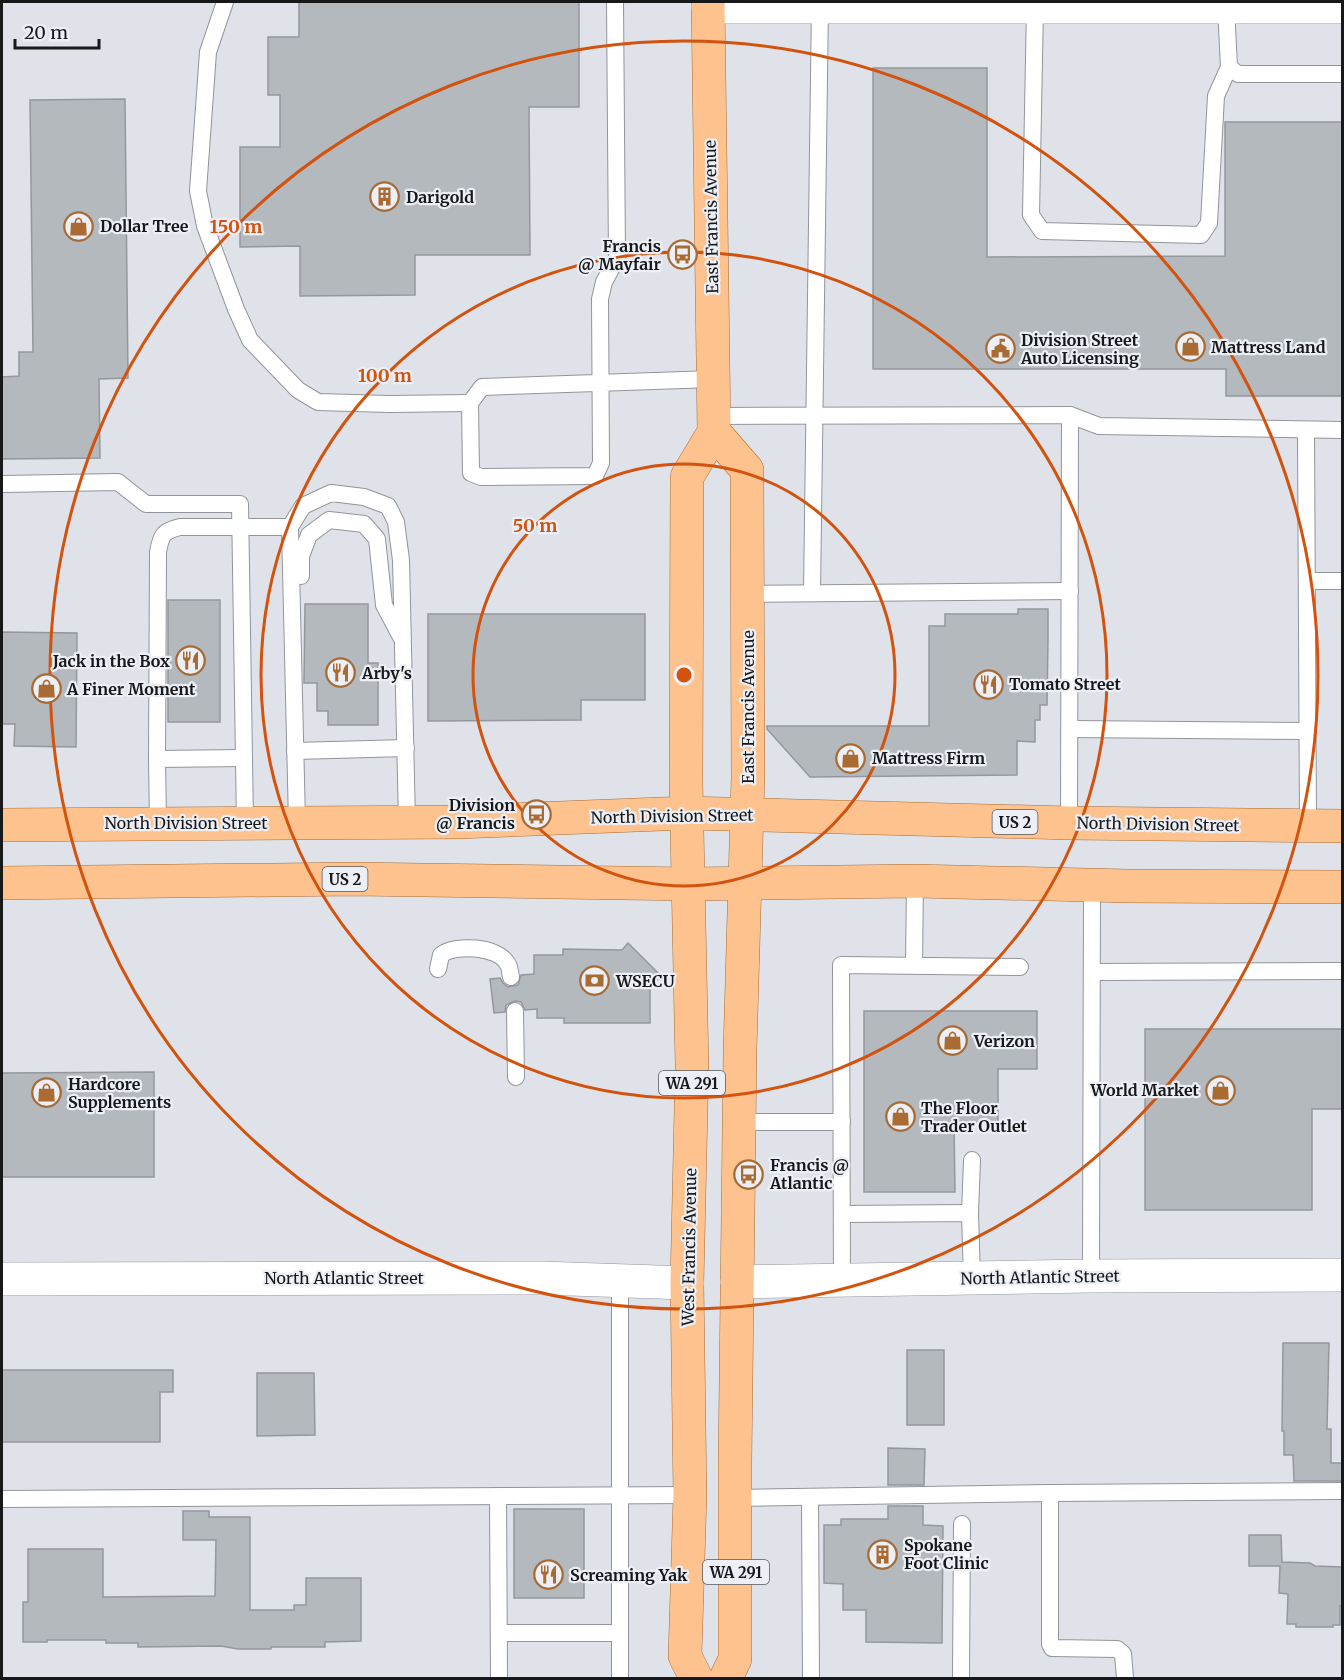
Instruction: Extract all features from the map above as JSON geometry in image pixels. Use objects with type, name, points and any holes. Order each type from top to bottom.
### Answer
[{"type":"main road","name":"East Francis Avenue","points":[[708,4],[714,424],[747,470],[748,777],[746,815]]},
{"type":"main road","points":[[687,813],[687,477],[714,424]]},
{"type":"main road","name":"North Division Street","points":[[2,825],[458,822],[687,813],[1069,823],[1342,826]]},
{"type":"main road","name":"West Francis Avenue","points":[[687,813],[692,1066],[687,1283],[690,1495],[685,1656],[696,1678]]},
{"type":"main road","name":"WA 291","points":[[726,1678],[735,1659],[740,1050],[746,815]]},
{"type":"main road","name":"US 2","points":[[2,883],[354,879],[689,884],[915,881],[1342,887]]},
{"type":"street","points":[[708,4],[1168,4],[1226,7],[1342,7]]},
{"type":"street","name":"North Atlantic Street","points":[[737,1282],[1090,1276],[1342,1275]]},
{"type":"street","name":"North Atlantic Street","points":[[2,1279],[541,1278],[687,1283]]},
{"type":"lane","points":[[225,2],[208,52],[198,191],[205,226],[250,340],[298,390],[318,402],[470,403]]},
{"type":"lane","points":[[615,2],[617,258],[601,291],[601,383],[601,463],[595,476],[481,477],[471,473],[470,403],[482,387],[601,383],[713,380]]},
{"type":"lane","points":[[812,593],[820,4]]},
{"type":"lane","points":[[1034,4],[1031,214],[1042,231],[1202,235],[1209,224],[1216,96],[1229,67],[1226,7]]},
{"type":"lane","points":[[1229,67],[1238,74],[1342,74]]},
{"type":"lane","points":[[1069,823],[1070,415]]},
{"type":"lane","points":[[714,424],[814,416],[1070,415],[1100,426],[1342,430]]},
{"type":"lane","points":[[1306,430],[1308,826]]},
{"type":"lane","points":[[2,484],[118,482],[147,504],[240,504],[245,823]]},
{"type":"lane","points":[[297,822],[290,527],[303,506],[331,493],[364,497],[388,506],[396,522],[401,560],[407,822]]},
{"type":"lane","points":[[293,683],[301,644],[301,556],[309,535],[329,520],[364,524],[377,539],[384,605],[403,641]]},
{"type":"lane","points":[[158,824],[158,552],[161,537],[169,530],[180,527],[290,527]]},
{"type":"lane","points":[[1307,580],[1342,580]]},
{"type":"lane","points":[[747,594],[1070,591]]},
{"type":"lane","points":[[1070,729],[1308,732]]},
{"type":"lane","points":[[295,751],[406,748]]},
{"type":"lane","points":[[157,759],[244,758]]},
{"type":"lane","points":[[914,965],[915,881]]},
{"type":"lane","points":[[1090,1276],[1092,884]]},
{"type":"lane","points":[[438,969],[441,955],[450,949],[485,949],[495,952],[507,962],[511,977]]},
{"type":"lane","points":[[842,1281],[841,964],[1020,967]]},
{"type":"lane","points":[[1092,972],[1342,971]]},
{"type":"lane","points":[[515,1011],[516,1077]]},
{"type":"lane","points":[[740,1122],[842,1122]]},
{"type":"lane","points":[[972,1160],[970,1213],[972,1278]]},
{"type":"lane","points":[[842,1214],[970,1213]]},
{"type":"lane","points":[[620,1281],[620,1678]]},
{"type":"lane","points":[[736,1498],[1342,1491]]},
{"type":"lane","points":[[1050,1493],[1050,1644],[1053,1648],[1117,1649],[1124,1654],[1125,1678]]},
{"type":"lane","points":[[2,1499],[690,1495]]},
{"type":"lane","points":[[498,1496],[500,1678]]},
{"type":"lane","points":[[810,1498],[811,1678]]},
{"type":"lane","points":[[961,1678],[962,1524]]},
{"type":"lane","points":[[499,1633],[619,1633]]},
{"type":"building","name":"Darigold","points":[[299,2],[579,2],[579,107],[529,107],[530,255],[415,255],[415,295],[300,296],[300,246],[240,247],[240,147],[280,147],[280,95],[268,95],[268,37],[299,37]]},
{"type":"building","points":[[873,68],[987,68],[987,257],[1225,256],[1225,122],[1342,122],[1342,396],[1226,396],[1226,369],[873,369]]},
{"type":"building","name":"Dollar Tree","points":[[125,99],[128,378],[99,379],[100,458],[2,459],[2,377],[19,376],[19,352],[33,352],[30,100]]},
{"type":"building","name":"Jack in the Box","points":[[168,600],[220,600],[220,722],[168,722]]},
{"type":"building","name":"Arby's","points":[[305,604],[368,604],[368,663],[378,663],[378,725],[328,725],[328,711],[317,711],[317,683],[304,683]]},
{"type":"building","name":"Tomato Street","points":[[1018,609],[1048,609],[1048,640],[1047,705],[1040,705],[1040,720],[1035,720],[1035,742],[1017,741],[1017,775],[810,777],[767,729],[767,726],[929,726],[929,626],[945,626],[945,614],[1018,614]]},
{"type":"building","points":[[428,614],[645,614],[645,700],[581,700],[581,720],[428,721]]},
{"type":"building","name":"A Finer Moment","points":[[2,632],[77,633],[76,747],[14,746],[15,724],[2,724]]},
{"type":"building","name":"WSECU","points":[[628,943],[661,976],[650,987],[650,1023],[564,1023],[564,1018],[537,1018],[537,1009],[525,1010],[521,1002],[515,1001],[506,1005],[505,1012],[494,1013],[490,979],[500,978],[508,987],[518,985],[521,975],[534,974],[534,955],[563,955],[563,949],[622,950]]},
{"type":"building","points":[[864,1011],[1037,1011],[1037,1069],[998,1069],[998,1122],[954,1122],[955,1192],[864,1192]]},
{"type":"building","points":[[1145,1029],[1342,1029],[1342,1109],[1312,1109],[1312,1210],[1145,1210]]},
{"type":"building","points":[[154,1072],[154,1177],[2,1177],[2,1073]]},
{"type":"building","points":[[1283,1343],[1329,1343],[1327,1429],[1331,1429],[1331,1463],[1342,1463],[1342,1481],[1294,1481],[1293,1455],[1284,1455],[1284,1431],[1282,1431]]},
{"type":"building","points":[[907,1350],[944,1350],[944,1425],[907,1425]]},
{"type":"building","points":[[2,1370],[173,1370],[173,1392],[160,1392],[160,1442],[2,1442]]},
{"type":"building","points":[[257,1373],[314,1373],[315,1435],[257,1436]]},
{"type":"building","points":[[888,1448],[925,1449],[924,1485],[888,1485]]},
{"type":"building","name":"Spokane Foot Clinic","points":[[888,1506],[923,1506],[923,1525],[943,1526],[942,1643],[866,1642],[866,1610],[843,1610],[843,1584],[824,1583],[824,1525],[841,1525],[841,1519],[888,1519]]},
{"type":"building","name":"Screaming Yak","points":[[514,1509],[584,1509],[584,1598],[514,1598]]},
{"type":"building","points":[[183,1511],[209,1511],[209,1517],[250,1517],[250,1610],[294,1610],[294,1605],[306,1605],[306,1578],[361,1578],[361,1641],[325,1642],[325,1647],[271,1647],[271,1649],[238,1649],[221,1646],[138,1647],[138,1643],[106,1643],[106,1640],[23,1642],[23,1602],[28,1602],[28,1549],[103,1549],[103,1597],[215,1596],[216,1540],[183,1540]]},
{"type":"building","points":[[1249,1535],[1281,1535],[1282,1562],[1342,1567],[1340,1625],[1296,1627],[1296,1624],[1287,1624],[1288,1594],[1279,1593],[1280,1566],[1249,1566]]},
{"type":"place","name":"Darigold","points":[[385,197]]},
{"type":"place","name":"Dollar Tree","points":[[79,226]]},
{"type":"place","name":"Francis @ Mayfair","points":[[682,255]]},
{"type":"place","name":"Mattress Land","points":[[1190,347]]},
{"type":"place","name":"Division Street Auto Licensing","points":[[1000,349]]},
{"type":"place","name":"Jack in the Box","points":[[191,661]]},
{"type":"place","name":"Arby's","points":[[341,673]]},
{"type":"place","name":"Tomato Street","points":[[988,684]]},
{"type":"place","name":"A Finer Moment","points":[[46,689]]},
{"type":"place","name":"Mattress Firm","points":[[851,758]]},
{"type":"place","name":"Division @ Francis","points":[[536,814]]},
{"type":"place","name":"WSECU","points":[[595,981]]},
{"type":"place","name":"Verizon","points":[[953,1041]]},
{"type":"place","name":"World Market","points":[[1220,1090]]},
{"type":"place","name":"Hardcore Supplements","points":[[47,1093]]},
{"type":"place","name":"The Floor Trader Outlet","points":[[900,1117]]},
{"type":"place","name":"Francis @ Atlantic","points":[[749,1174]]},
{"type":"place","name":"Spokane Foot Clinic","points":[[883,1554]]},
{"type":"place","name":"Screaming Yak","points":[[549,1575]]}]
